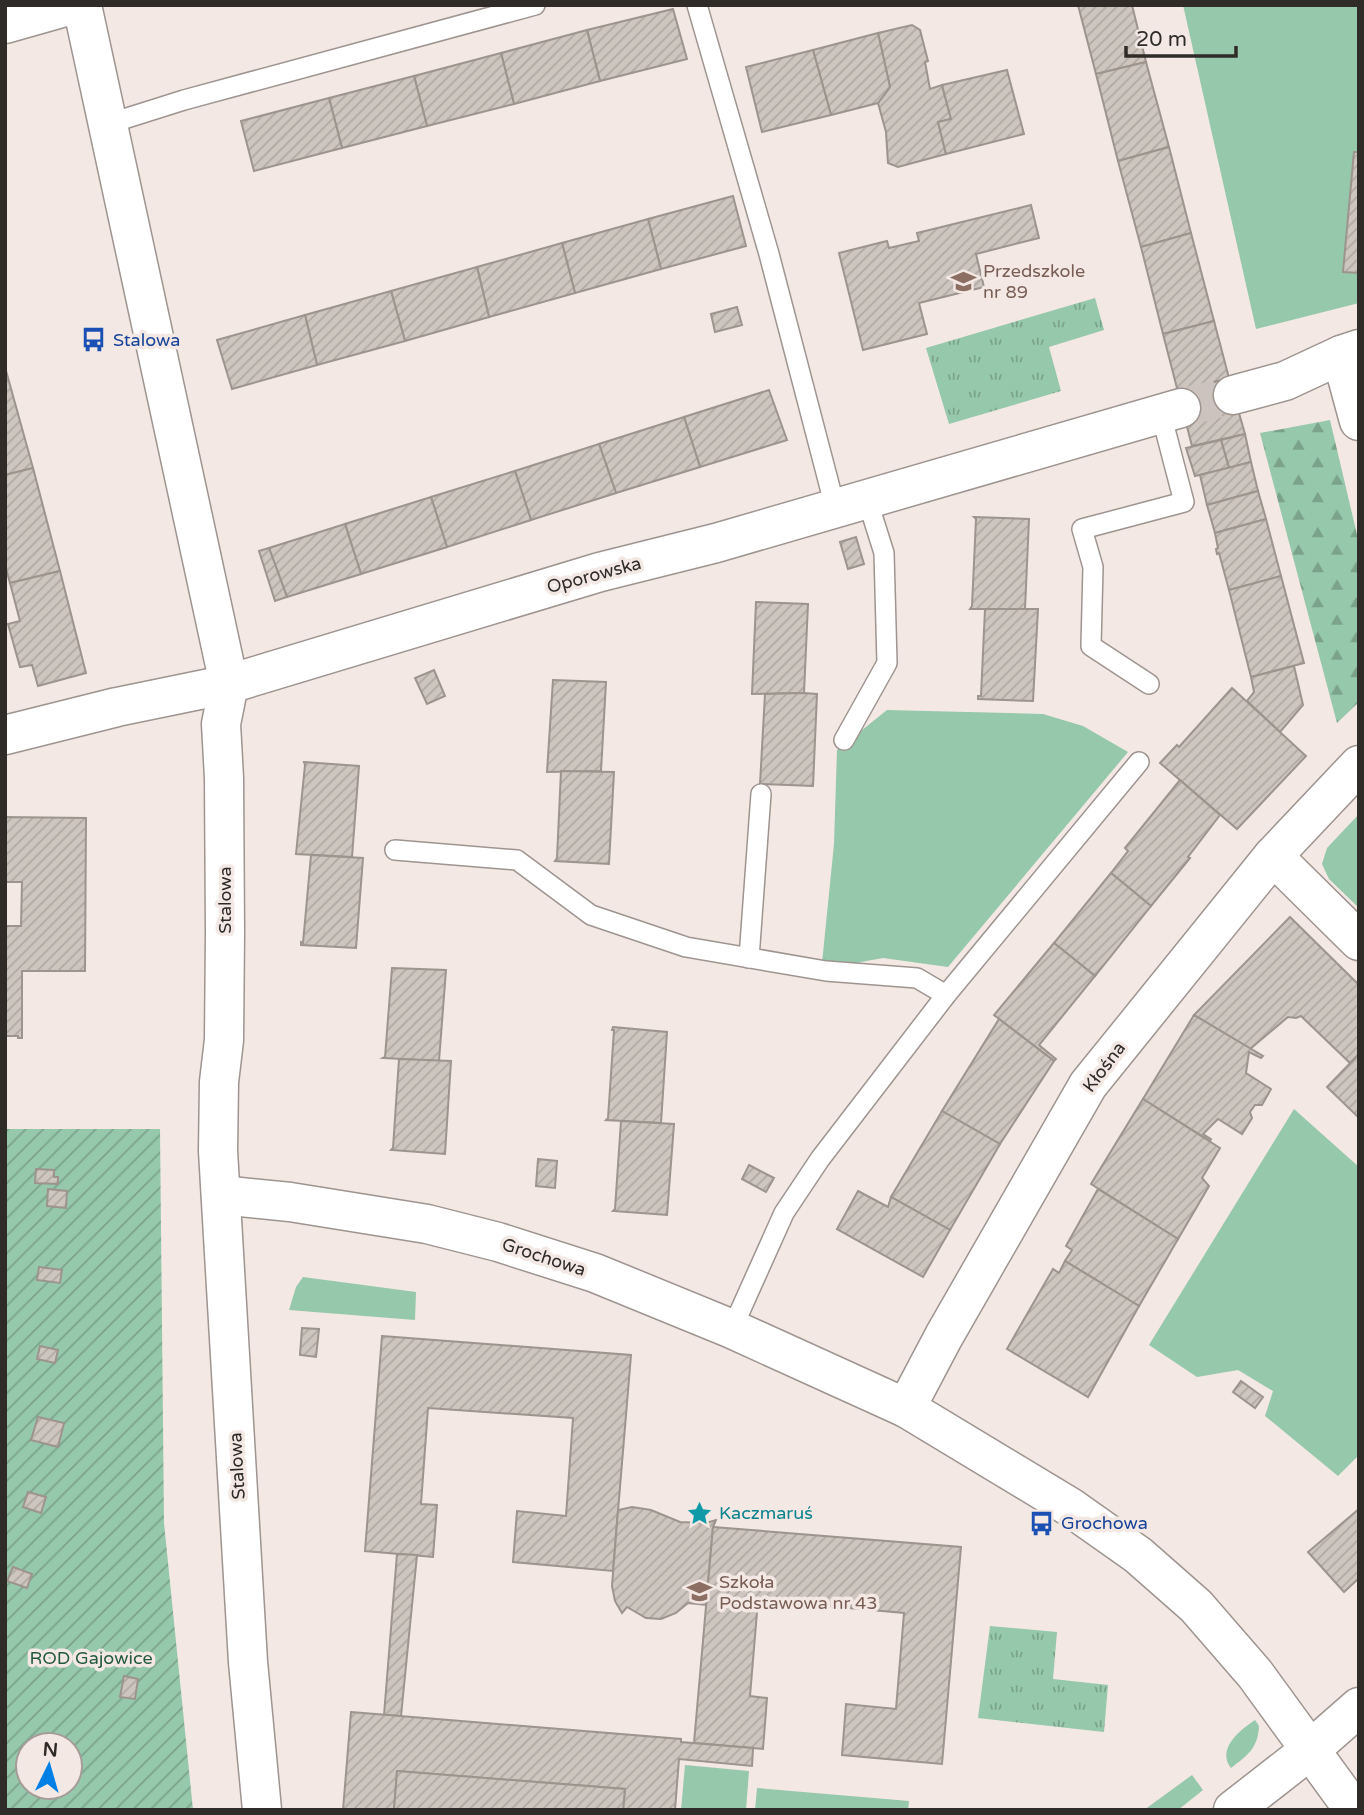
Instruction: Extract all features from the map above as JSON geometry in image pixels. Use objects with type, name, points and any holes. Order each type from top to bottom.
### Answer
[{"type":"street","points":[[5,24],[72,5]]},
{"type":"street","name":"Stalowa","points":[[82,5],[229,684],[221,724],[224,778],[224,1040],[218,1117],[248,1662],[262,1810]]},
{"type":"street","points":[[1233,395],[1285,381],[1350,352],[1359,421]]},
{"type":"street","name":"Oporowska","points":[[5,735],[117,707],[229,684],[600,572],[716,543],[1171,411]]},
{"type":"street","name":"Kłośna","points":[[906,1408],[944,1336],[1088,1085],[1273,856],[1359,765]]},
{"type":"street","points":[[1273,856],[1359,941]]},
{"type":"street","name":"Grochowa","points":[[221,1195],[290,1202],[427,1224],[498,1242],[595,1273],[732,1329],[906,1408],[1070,1507],[1138,1555],[1196,1606],[1255,1674],[1354,1810]]},
{"type":"street","points":[[1233,1810],[1310,1750],[1359,1707]]},
{"type":"lane","points":[[107,124],[184,100],[535,5]]},
{"type":"lane","points":[[697,5],[769,254],[851,503],[884,553],[887,663],[844,740]]},
{"type":"lane","points":[[1149,684],[1091,646],[1093,567],[1082,529],[1184,502],[1171,411]]},
{"type":"lane","points":[[732,1329],[784,1213],[820,1158],[946,995],[1139,762]]},
{"type":"lane","points":[[749,958],[761,794]]},
{"type":"lane","points":[[395,850],[517,860],[590,915],[686,947],[826,971],[917,978],[946,995]]},
{"type":"green space","points":[[1183,5],[1359,5],[1359,303],[1256,329]]},
{"type":"green space","points":[[1095,298],[1104,330],[1049,347],[1061,391],[949,424],[926,348]]},
{"type":"green space","points":[[1330,420],[1359,543],[1359,702],[1337,723],[1260,433]]},
{"type":"green space","points":[[887,710],[1043,714],[1083,726],[1128,752],[948,967],[883,958],[850,964],[822,963],[834,844],[837,750]]},
{"type":"green space","points":[[1359,814],[1359,908],[1329,879],[1322,864],[1327,848]]},
{"type":"green space","points":[[1294,1109],[1359,1167],[1359,1455],[1338,1476],[1265,1416],[1273,1391],[1238,1370],[1197,1377],[1149,1345]]},
{"type":"green space","name":"ROD Gajowice","points":[[5,1129],[160,1129],[164,1523],[193,1810],[5,1810]]},
{"type":"green space","points":[[303,1277],[416,1292],[415,1320],[289,1310],[296,1287]]},
{"type":"green space","points":[[990,1626],[1057,1632],[1053,1679],[1108,1685],[1104,1732],[978,1718]]},
{"type":"green space","points":[[1255,1720],[1259,1726],[1254,1746],[1231,1768],[1226,1754],[1228,1747],[1243,1729]]},
{"type":"green space","points":[[685,1765],[749,1771],[746,1810],[681,1810]]},
{"type":"green space","points":[[1192,1775],[1203,1790],[1178,1810],[1144,1810]]},
{"type":"green space","points":[[757,1788],[909,1801],[908,1810],[755,1810]]},
{"type":"building","points":[[1078,5],[1132,5],[1146,62],[1096,74]]},
{"type":"building","points":[[673,9],[687,59],[600,81],[587,30]]},
{"type":"building","points":[[912,25],[920,30],[928,61],[925,62],[930,89],[942,85],[951,119],[938,122],[946,154],[898,167],[888,163],[886,132],[878,103],[890,87],[878,33]]},
{"type":"building","points":[[587,30],[600,81],[514,104],[501,53]]},
{"type":"building","points":[[878,33],[890,87],[878,103],[831,115],[813,50]]},
{"type":"building","points":[[813,50],[831,115],[762,132],[746,67]]},
{"type":"building","points":[[501,53],[514,104],[427,126],[414,76]]},
{"type":"building","points":[[1146,62],[1169,147],[1118,161],[1096,74]]},
{"type":"building","points":[[1007,70],[1024,134],[946,154],[938,122],[951,119],[942,85]]},
{"type":"building","points":[[414,76],[427,126],[342,148],[329,98]]},
{"type":"building","points":[[329,98],[342,148],[254,171],[241,121]]},
{"type":"building","points":[[1169,147],[1191,233],[1141,247],[1118,161]]},
{"type":"building","points":[[1354,152],[1359,152],[1359,273],[1343,272]]},
{"type":"building","points":[[733,196],[746,246],[661,269],[648,219]]},
{"type":"building","points":[[1031,205],[1039,238],[976,254],[984,287],[919,303],[927,334],[863,350],[839,253],[887,241],[889,248],[919,241],[917,233]]},
{"type":"building","points":[[648,219],[661,269],[575,293],[562,243]]},
{"type":"building","points":[[1191,233],[1214,321],[1163,334],[1141,247]]},
{"type":"building","points":[[562,243],[575,293],[489,317],[477,267]]},
{"type":"building","points":[[477,267],[489,317],[405,341],[391,291]]},
{"type":"building","points":[[391,291],[405,341],[317,365],[305,315]]},
{"type":"building","points":[[737,307],[742,325],[715,332],[711,314]]},
{"type":"building","points":[[305,315],[317,365],[232,389],[217,340]]},
{"type":"building","points":[[1214,321],[1229,378],[1178,392],[1163,334]]},
{"type":"building","points":[[5,367],[33,468],[5,475]]},
{"type":"building","points":[[1229,378],[1245,434],[1192,446],[1178,392]]},
{"type":"building","points":[[769,390],[787,440],[700,467],[684,417]]},
{"type":"building","points":[[684,417],[700,467],[616,493],[599,444]]},
{"type":"building","points":[[1245,434],[1251,462],[1229,468],[1221,440]]},
{"type":"building","points":[[1221,440],[1229,468],[1195,476],[1186,448]]},
{"type":"building","points":[[599,444],[616,493],[531,520],[515,471]]},
{"type":"building","points":[[1251,462],[1258,491],[1207,505],[1200,475]]},
{"type":"building","points":[[33,468],[60,571],[10,583],[5,565],[5,475]]},
{"type":"building","points":[[515,471],[531,520],[447,547],[431,497]]},
{"type":"building","points":[[1258,491],[1266,519],[1215,533],[1207,505]]},
{"type":"building","points":[[431,497],[447,547],[361,574],[345,524]]},
{"type":"building","points":[[974,517],[1029,519],[1025,609],[970,609]]},
{"type":"building","points":[[1266,519],[1281,576],[1229,590],[1219,553],[1217,554],[1215,533]]},
{"type":"building","points":[[345,524],[361,574],[287,597],[269,548]]},
{"type":"building","points":[[856,537],[864,564],[848,569],[840,542]]},
{"type":"building","points":[[269,548],[287,597],[275,601],[259,551]]},
{"type":"building","points":[[60,571],[86,673],[38,686],[32,665],[20,667],[8,624],[20,621],[10,583]]},
{"type":"building","points":[[1281,576],[1304,663],[1251,677],[1229,590]]},
{"type":"building","points":[[756,602],[808,604],[804,693],[752,694]]},
{"type":"building","points":[[985,609],[1038,609],[1033,701],[978,699],[978,696],[981,696]]},
{"type":"building","points":[[1294,666],[1303,705],[1280,732],[1247,701],[1254,692],[1251,677]]},
{"type":"building","points":[[434,670],[445,696],[427,704],[415,678]]},
{"type":"building","points":[[553,680],[606,682],[601,771],[547,772]]},
{"type":"building","points":[[1232,688],[1306,756],[1237,829],[1160,763],[1177,745],[1179,747]]},
{"type":"building","points":[[765,694],[817,694],[813,786],[760,784]]},
{"type":"building","points":[[304,762],[359,766],[352,857],[296,854]]},
{"type":"building","points":[[561,771],[614,772],[609,864],[555,861]]},
{"type":"building","points":[[1180,780],[1220,815],[1151,906],[1111,873],[1128,851],[1125,848]]},
{"type":"building","points":[[5,817],[86,818],[85,971],[22,971],[22,1038],[5,1036],[5,926],[21,926],[22,882],[5,882]]},
{"type":"building","points":[[311,855],[363,858],[356,948],[301,945]]},
{"type":"building","points":[[1111,873],[1151,906],[1095,976],[1054,943]]},
{"type":"building","points":[[1290,917],[1359,985],[1359,1054],[1350,1063],[1301,1016],[1288,1017],[1250,1049],[1194,1015]]},
{"type":"building","points":[[1054,943],[1095,976],[1039,1045],[1056,1059],[1054,1061],[994,1015]]},
{"type":"building","points":[[392,968],[446,970],[439,1061],[383,1058]]},
{"type":"building","points":[[1194,1015],[1263,1056],[1261,1058],[1249,1052],[1246,1073],[1271,1089],[1262,1105],[1255,1105],[1250,1112],[1252,1118],[1242,1134],[1218,1119],[1203,1134],[1211,1139],[1210,1141],[1143,1099]]},
{"type":"building","points":[[999,1019],[1054,1061],[1000,1144],[942,1111]]},
{"type":"building","points":[[613,1027],[667,1032],[661,1123],[606,1120]]},
{"type":"building","points":[[1359,1054],[1359,1118],[1327,1087]]},
{"type":"building","points":[[399,1059],[451,1061],[445,1154],[391,1150]]},
{"type":"building","points":[[1143,1099],[1220,1148],[1202,1178],[1209,1186],[1178,1239],[1091,1184]]},
{"type":"building","points":[[942,1111],[1000,1144],[950,1230],[891,1197]]},
{"type":"building","points":[[621,1121],[674,1124],[667,1215],[613,1211]]},
{"type":"building","points":[[538,1159],[557,1161],[555,1188],[536,1186]]},
{"type":"building","points":[[749,1165],[774,1178],[766,1192],[742,1179]]},
{"type":"building","points":[[36,1169],[54,1170],[58,1184],[35,1183]]},
{"type":"building","points":[[48,1189],[67,1191],[66,1208],[47,1206]]},
{"type":"building","points":[[1098,1189],[1178,1239],[1139,1306],[1065,1261],[1072,1250],[1066,1246]]},
{"type":"building","points":[[858,1191],[888,1207],[891,1197],[950,1230],[923,1277],[837,1229]]},
{"type":"building","points":[[1065,1261],[1139,1306],[1088,1397],[1007,1349],[1053,1269],[1059,1273]]},
{"type":"building","points":[[39,1267],[62,1270],[60,1283],[37,1280]]},
{"type":"building","points":[[302,1328],[319,1329],[316,1357],[300,1355]]},
{"type":"building","points":[[382,1336],[631,1355],[613,1571],[513,1562],[517,1511],[566,1516],[573,1418],[428,1408],[421,1504],[437,1505],[433,1557],[365,1551]]},
{"type":"building","points":[[40,1346],[58,1350],[55,1363],[37,1359]]},
{"type":"building","points":[[1241,1381],[1263,1397],[1255,1408],[1233,1392]]},
{"type":"building","points":[[38,1417],[64,1423],[58,1447],[31,1440]]},
{"type":"building","points":[[28,1492],[46,1497],[41,1513],[23,1507]]},
{"type":"building","points":[[632,1507],[651,1510],[680,1522],[706,1523],[716,1520],[713,1527],[706,1605],[688,1603],[676,1613],[661,1619],[646,1618],[627,1607],[622,1613],[615,1601],[612,1586],[618,1510]]},
{"type":"building","points":[[1359,1509],[1359,1578],[1344,1592],[1308,1552]]},
{"type":"building","points":[[713,1527],[961,1547],[942,1764],[842,1755],[846,1704],[896,1709],[904,1613],[758,1600],[750,1696],[767,1698],[763,1749],[694,1743]]},
{"type":"building","points":[[397,1554],[417,1555],[401,1716],[384,1715]]},
{"type":"building","points":[[13,1567],[32,1574],[27,1588],[7,1581]]},
{"type":"building","points":[[124,1676],[138,1679],[135,1699],[120,1697]]},
{"type":"building","points":[[351,1712],[681,1739],[681,1742],[753,1748],[752,1766],[679,1759],[675,1810],[623,1810],[625,1789],[397,1771],[394,1810],[343,1810]]},
{"type":"building","points":[[397,1771],[625,1789],[623,1810],[394,1810]]},
{"type":"tunnel","points":[[1181,408],[1233,395]]},
{"type":"place","name":"Przedszkole nr 89","points":[[963,281]]},
{"type":"place","name":"Stalowa","points":[[93,340]]},
{"type":"place","name":"Kaczmaruś","points":[[699,1513]]},
{"type":"place","name":"Grochowa","points":[[1041,1523]]},
{"type":"place","name":"Szkoła Podstawowa nr 43","points":[[699,1592]]}]
